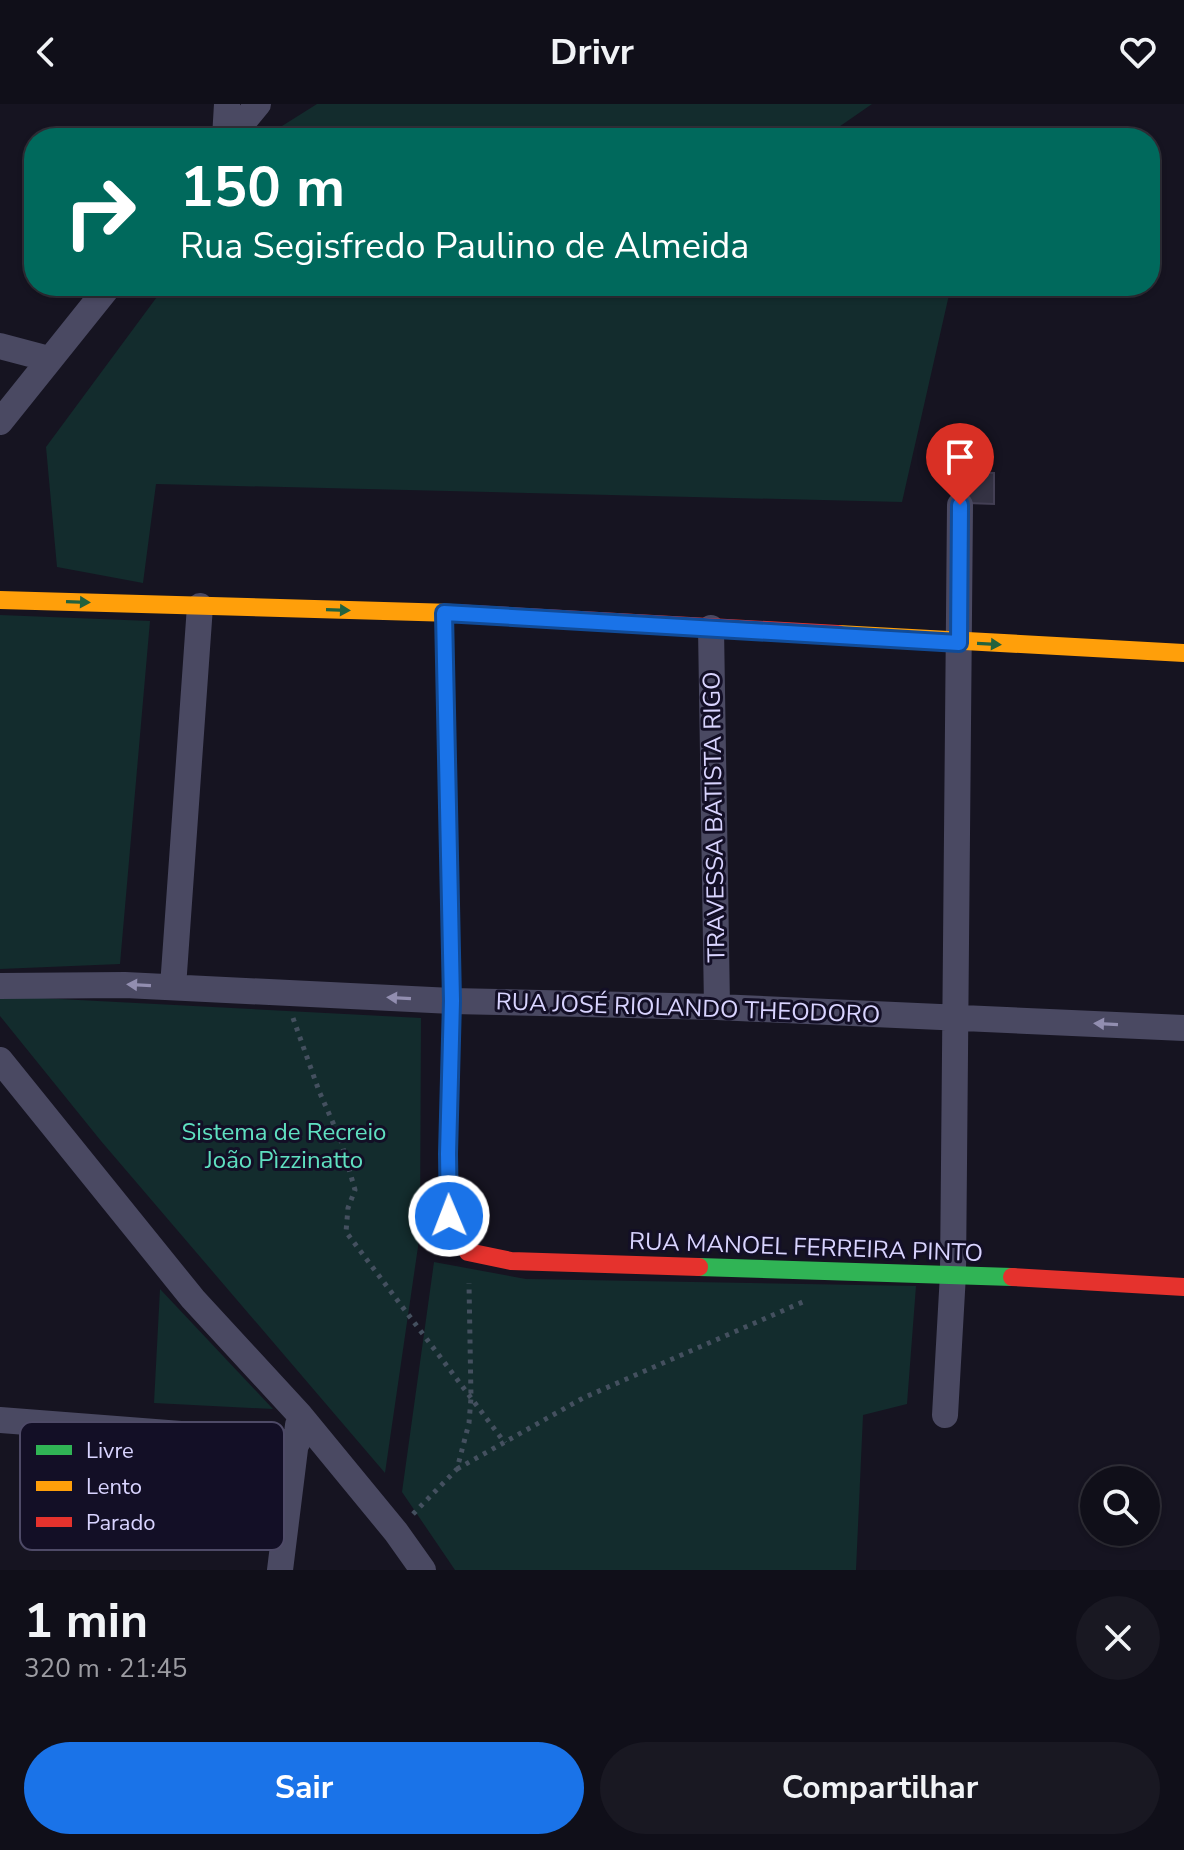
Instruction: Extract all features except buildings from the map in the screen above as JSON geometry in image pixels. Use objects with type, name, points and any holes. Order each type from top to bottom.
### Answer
[{"type":"street","points":[[227,104],[228,128]]},
{"type":"street","points":[[237,128],[258,104]]},
{"type":"street","points":[[0,422],[101,296]]},
{"type":"street","points":[[0,346],[49,359]]},
{"type":"street","points":[[945,1415],[953,1274],[960,505]]},
{"type":"street","points":[[0,600],[444,613],[1184,653]]},
{"type":"street","points":[[173,987],[200,606]]},
{"type":"street","points":[[444,613],[452,1001],[449,1216],[468,1252]]},
{"type":"street","name":"TRAVESSA BATISTA RIGO","points":[[711,628],[717,1007]]},
{"type":"street","name":"RUA JOSÉ RIOLANDO THEODORO","points":[[0,986],[125,985],[452,1001],[717,1007],[1184,1028]]},
{"type":"street","points":[[0,1060],[193,1299],[299,1414],[396,1532],[423,1570]]},
{"type":"street","name":"RUA MANOEL FERREIRA PINTO","points":[[468,1252],[511,1261],[953,1274],[1184,1287]]},
{"type":"street","points":[[284,1540],[299,1414]]},
{"type":"street","points":[[0,1420],[26,1422]]},
{"type":"street","points":[[284,1442],[297,1443]]},
{"type":"street","points":[[280,1570],[283,1550]]},
{"type":"path","points":[[284,993],[319,1091],[341,1141],[355,1190],[348,1208],[346,1232],[505,1443]]},
{"type":"path","points":[[457,1469],[469,1423],[471,1398],[468,1252]]},
{"type":"path","points":[[396,1532],[457,1469],[583,1398],[812,1298]]},
{"type":"green space","points":[[317,104],[872,104],[837,128],[280,128]]},
{"type":"green space","points":[[158,296],[949,296],[902,502],[156,484],[143,583],[57,567],[46,447]]},
{"type":"green space","points":[[0,615],[150,621],[120,964],[0,969]]},
{"type":"green space","name":"Sistema de Recreio João Pìzzinatto","points":[[2,996],[421,1018],[420,1233],[385,1473],[101,1141],[0,1016]]},
{"type":"green space","points":[[434,1262],[526,1279],[916,1286],[907,1404],[863,1415],[856,1570],[455,1570],[402,1492]]},
{"type":"green space","points":[[160,1289],[273,1409],[154,1403]]},
{"type":"traffic: fast","points":[[444,613],[452,1001],[448,1144]]},
{"type":"traffic: fast","points":[[699,1267],[1012,1277]]},
{"type":"traffic: slow","points":[[0,600],[453,613]]},
{"type":"traffic: slow","points":[[838,634],[1184,653]]},
{"type":"traffic: jam","points":[[453,613],[838,634]]},
{"type":"traffic: jam","points":[[448,1144],[449,1216],[468,1252],[511,1261],[699,1267]]},
{"type":"traffic: jam","points":[[1012,1277],[1184,1287]]},
{"type":"route","points":[[449,1216],[452,1001],[444,613],[959,643],[960,505]]}]
